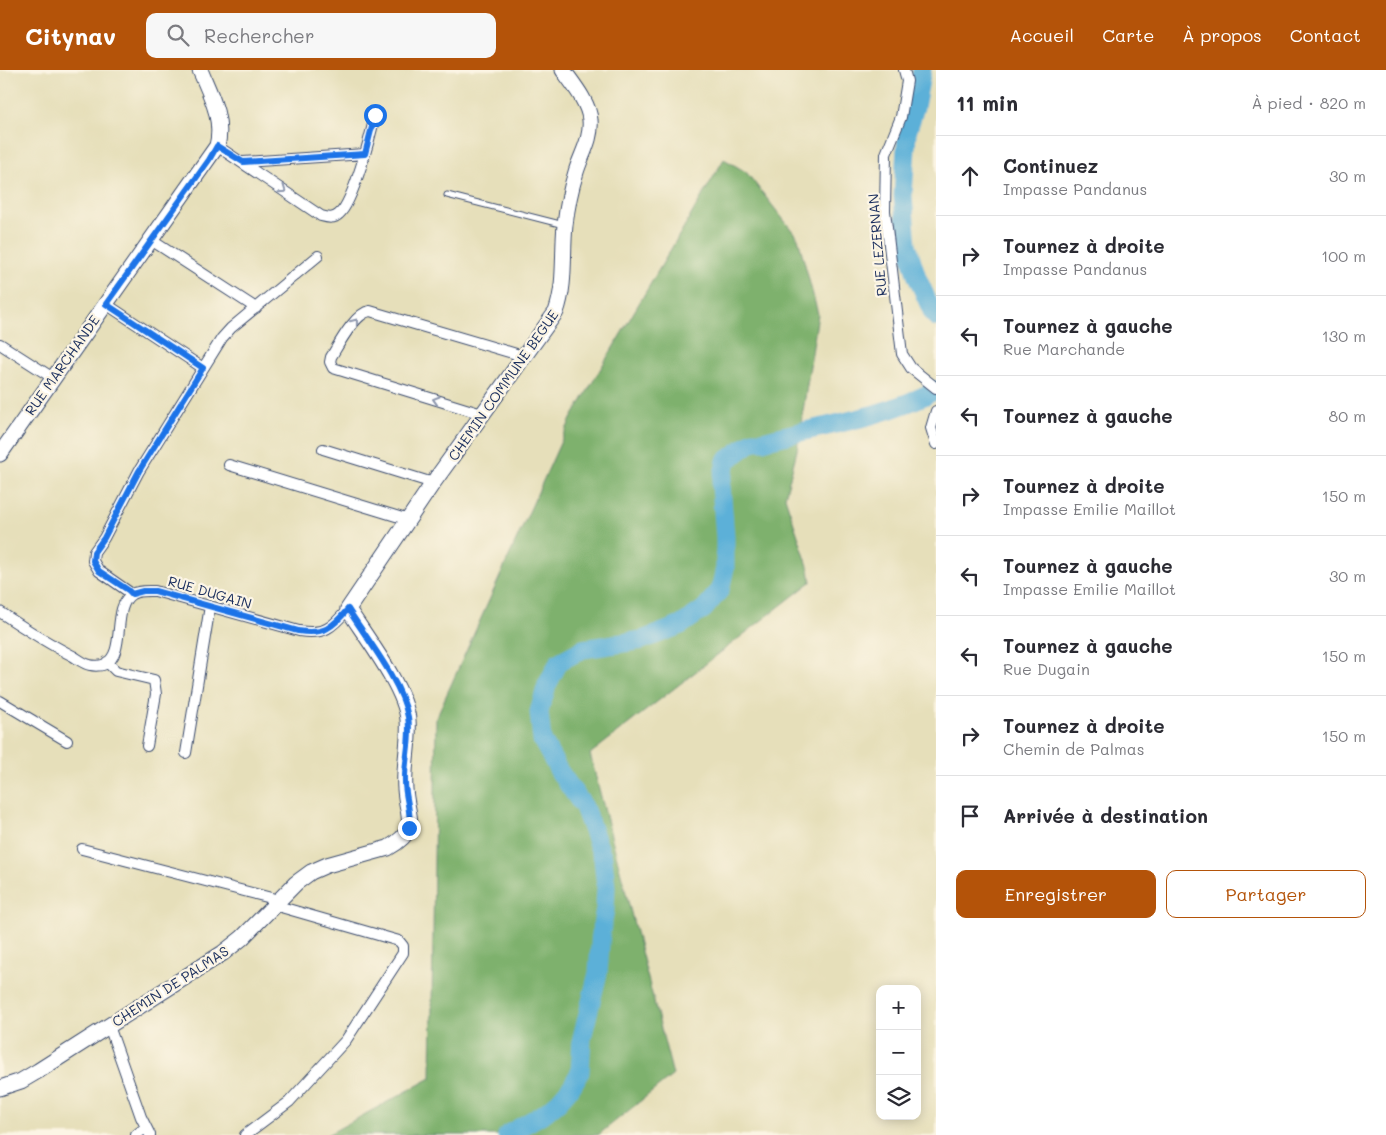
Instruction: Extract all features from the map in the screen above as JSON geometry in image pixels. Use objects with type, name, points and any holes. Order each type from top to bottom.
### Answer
[{"type":"street","points":[[200,70],[218,115],[220,128],[217,146],[321,216],[327,218],[339,214],[344,209],[365,154],[375,115]]},
{"type":"street","name":"CHEMIN COMMUNE BEGUE","points":[[348,609],[433,483],[556,312],[561,298],[564,274],[565,225],[576,172],[591,131],[590,118],[585,104],[563,70]]},
{"type":"street","name":"RUE LEZERNAN","points":[[904,70],[907,81],[901,117],[886,154],[885,211],[902,354],[911,368],[936,388]]},
{"type":"street","name":"RUE MARCHANDE","points":[[0,454],[217,146]]},
{"type":"street","points":[[243,162],[365,154]]},
{"type":"street","points":[[151,240],[256,308]]},
{"type":"street","points":[[0,612],[51,645],[90,665],[99,665],[112,659],[116,651],[122,611],[132,594],[99,571],[93,561],[94,552],[104,538],[139,471],[222,338],[231,328],[318,256]]},
{"type":"street","points":[[106,304],[203,368]]},
{"type":"street","points":[[482,414],[333,368],[330,362],[331,357],[358,317],[364,312],[370,311],[523,356]]},
{"type":"street","points":[[0,344],[53,378]]},
{"type":"street","points":[[936,411],[931,428],[936,444]]},
{"type":"street","points":[[323,449],[433,483]]},
{"type":"street","points":[[229,465],[409,520]]},
{"type":"street","name":"RUE DUGAIN","points":[[132,594],[143,591],[155,591],[298,631],[312,633],[325,630],[336,623],[348,609]]},
{"type":"street","points":[[186,753],[210,606]]},
{"type":"street","name":"CHEMIN DE PALMAS","points":[[0,1088],[26,1078],[224,953],[242,938],[296,883],[311,872],[327,865],[388,848],[397,843],[409,828],[411,819],[405,790],[405,777],[409,732],[405,705],[392,678],[348,609]]},
{"type":"street","points":[[107,662],[116,671],[154,680],[156,694],[147,746]]},
{"type":"street","points":[[0,701],[68,741]]},
{"type":"street","points":[[82,849],[277,902],[399,941],[403,946],[403,953],[346,1040],[289,1102],[245,1135]]},
{"type":"street","points":[[109,1026],[148,1131],[136,1135]]},
{"type":"lane","points":[[447,195],[565,225]]},
{"type":"green space","points":[[724,159],[746,172],[798,238],[818,314],[797,450],[785,497],[809,569],[811,582],[590,754],[673,1075],[598,1135],[327,1135],[431,1078],[436,718],[571,419]]},
{"type":"waterway","points":[[922,70],[915,107],[907,133],[903,196],[907,245],[917,277],[936,317]]},
{"type":"waterway","points":[[507,1135],[546,1112],[559,1101],[572,1086],[580,1072],[582,1038],[598,973],[606,887],[603,858],[584,807],[559,771],[542,740],[539,712],[547,685],[559,662],[583,649],[642,640],[681,625],[704,609],[720,590],[725,568],[721,485],[726,461],[753,441],[763,441],[895,408],[936,390]]},
{"type":"route","points":[[375,115],[365,154],[243,162],[217,146],[209,160],[106,304],[203,368],[139,471],[104,538],[94,552],[93,561],[99,571],[132,594],[143,591],[155,591],[298,631],[312,633],[325,630],[336,623],[348,609],[392,678],[405,705],[409,732],[405,763],[405,790],[411,819],[409,828]]}]
